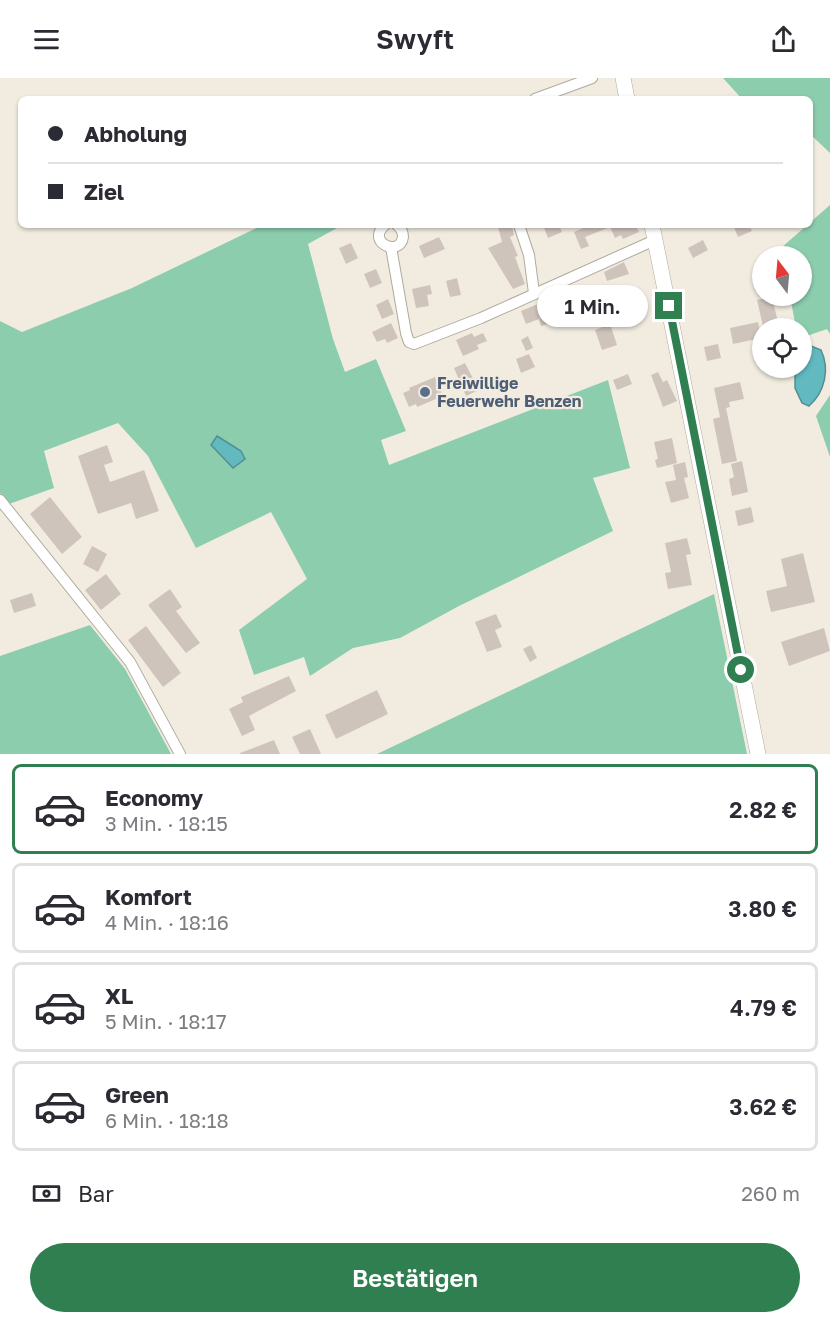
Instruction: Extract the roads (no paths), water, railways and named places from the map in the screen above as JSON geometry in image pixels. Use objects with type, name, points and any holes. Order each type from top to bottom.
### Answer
[{"type":"street","points":[[543,96],[592,78]]},
{"type":"street","points":[[623,78],[626,96]]},
{"type":"street","points":[[382,228],[379,238],[384,245],[391,247],[398,245],[402,239],[400,228]]},
{"type":"street","points":[[520,228],[529,255],[534,293]]},
{"type":"street","points":[[391,247],[406,333],[412,344],[481,318],[653,232],[758,754]]},
{"type":"street","points":[[0,500],[130,662],[180,754]]},
{"type":"water","points":[[812,346],[821,350],[825,372],[819,394],[809,406],[802,403],[795,388],[795,378],[812,378]]},
{"type":"water","points":[[217,436],[241,451],[245,459],[233,468],[211,445]]},
{"type":"place","name":"Freiwillige Feuerwehr Benzen","points":[[425,392]]}]
